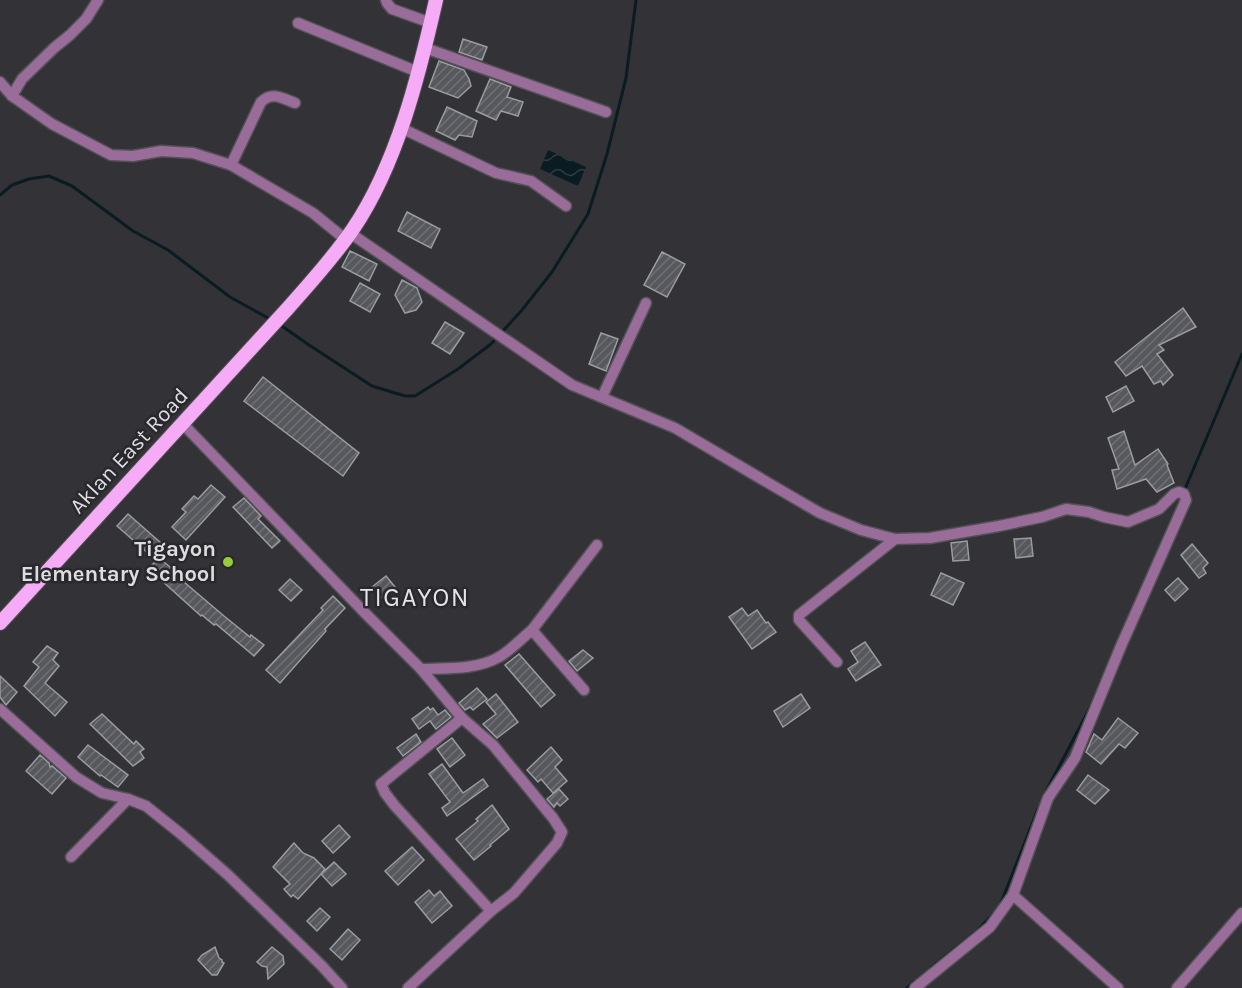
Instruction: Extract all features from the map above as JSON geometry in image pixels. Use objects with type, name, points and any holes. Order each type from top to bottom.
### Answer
[{"type":"main road","name":"Aklan East Road","points":[[0,623],[289,307],[348,236],[386,170],[418,72],[436,0]]},
{"type":"street","points":[[12,96],[22,79],[86,19],[98,0]]},
{"type":"street","points":[[386,0],[392,9],[431,23]]},
{"type":"street","points":[[298,23],[418,72]]},
{"type":"street","points":[[425,48],[606,112]]},
{"type":"street","points":[[0,82],[12,96],[52,124],[111,155],[133,156],[161,151],[193,153],[231,165],[313,213],[572,386],[675,428],[820,513],[861,530],[895,539],[930,538],[967,533],[1042,517],[1066,509],[1128,522],[1159,509],[1174,494],[1179,492],[1184,494],[1186,500],[1121,646],[1075,758],[1048,798],[1013,895],[990,927],[915,988]]},
{"type":"street","points":[[231,165],[261,102],[266,97],[273,95],[295,103]]},
{"type":"street","points":[[401,128],[496,173],[531,182],[566,206]]},
{"type":"street","points":[[602,398],[646,303]]},
{"type":"street","points":[[183,424],[421,669],[462,718],[493,745],[562,832],[557,843],[514,893],[491,911],[408,988]]},
{"type":"street","points":[[837,662],[803,625],[799,620],[799,615],[895,539]]},
{"type":"street","points":[[421,669],[461,668],[500,657],[532,630],[597,545]]},
{"type":"street","points":[[532,630],[584,690]]},
{"type":"street","points":[[0,709],[76,777],[102,793],[146,806],[181,834],[228,875],[342,988]]},
{"type":"street","points":[[462,718],[381,784],[395,806],[491,911]]},
{"type":"street","points":[[71,857],[128,799]]},
{"type":"street","points":[[1013,895],[1118,988]]},
{"type":"street","points":[[1177,988],[1242,913]]},
{"type":"water","points":[[548,150],[586,167],[578,186],[540,169]]},
{"type":"building","points":[[463,39],[487,47],[482,60],[459,52]]},
{"type":"building","points":[[439,61],[464,70],[469,79],[471,86],[458,98],[429,87]]},
{"type":"building","points":[[490,79],[511,87],[507,97],[523,102],[518,116],[501,111],[496,120],[476,111]]},
{"type":"building","points":[[447,107],[477,121],[472,137],[459,135],[455,140],[436,131]]},
{"type":"building","points":[[407,212],[440,229],[431,248],[398,231]]},
{"type":"building","points":[[350,251],[377,264],[369,281],[342,267]]},
{"type":"building","points":[[662,252],[685,264],[667,297],[644,285]]},
{"type":"building","points":[[402,280],[417,288],[422,302],[416,310],[405,313],[395,295]]},
{"type":"building","points":[[360,283],[380,294],[370,312],[350,301]]},
{"type":"building","points":[[1183,308],[1196,327],[1159,345],[1164,350],[1157,354],[1173,375],[1163,385],[1161,381],[1154,384],[1142,366],[1126,376],[1115,362]]},
{"type":"building","points":[[445,322],[464,333],[450,354],[432,343]]},
{"type":"building","points":[[601,333],[618,339],[606,371],[589,364]]},
{"type":"building","points":[[263,377],[359,453],[343,476],[244,401]]},
{"type":"building","points":[[1126,386],[1134,401],[1113,412],[1106,397]]},
{"type":"building","points":[[1124,431],[1135,465],[1158,449],[1168,464],[1174,483],[1157,492],[1146,479],[1117,489],[1112,470],[1119,469],[1108,438]]},
{"type":"building","points":[[211,485],[225,497],[186,540],[172,527],[186,512],[182,509],[194,496],[198,499]]},
{"type":"building","points":[[244,498],[261,516],[258,519],[280,541],[272,548],[233,507]]},
{"type":"building","points":[[128,514],[161,543],[150,555],[117,526]]},
{"type":"building","points":[[1031,538],[1033,556],[1016,558],[1014,539]]},
{"type":"building","points":[[967,541],[969,560],[953,561],[951,543]]},
{"type":"building","points":[[1192,544],[1208,563],[1203,568],[1206,573],[1199,578],[1181,555]]},
{"type":"building","points":[[159,558],[224,616],[264,645],[254,656],[216,624],[214,625],[201,616],[160,579],[161,577],[150,567]]},
{"type":"building","points":[[941,573],[964,583],[953,605],[931,595]]},
{"type":"building","points":[[386,576],[395,587],[381,598],[372,587]]},
{"type":"building","points":[[1178,578],[1188,589],[1175,601],[1165,590]]},
{"type":"building","points":[[290,579],[302,590],[291,601],[279,590]]},
{"type":"building","points":[[333,596],[345,608],[280,683],[266,670],[323,610],[321,608]]},
{"type":"building","points":[[742,608],[748,616],[757,610],[776,632],[752,649],[729,617]]},
{"type":"building","points":[[865,642],[881,665],[856,681],[848,669],[858,662],[851,651]]},
{"type":"building","points":[[47,646],[58,653],[53,660],[59,666],[45,683],[67,702],[55,716],[24,686],[39,667],[33,662]]},
{"type":"building","points":[[583,650],[593,658],[577,671],[569,661]]},
{"type":"building","points":[[519,654],[555,695],[541,707],[505,665]]},
{"type":"building","points":[[0,676],[17,692],[6,705],[0,697]]},
{"type":"building","points":[[477,688],[487,699],[473,710],[470,707],[465,710],[459,703]]},
{"type":"building","points":[[496,694],[518,722],[497,738],[483,724],[496,714],[486,702]]},
{"type":"building","points":[[801,694],[810,708],[783,727],[774,711]]},
{"type":"building","points":[[428,707],[430,710],[433,708],[438,715],[445,710],[451,717],[436,729],[430,721],[419,729],[412,719]]},
{"type":"building","points":[[102,714],[134,744],[136,741],[144,749],[140,752],[144,758],[133,766],[90,724]]},
{"type":"building","points":[[1118,718],[1138,733],[1125,748],[1119,744],[1101,764],[1086,752],[1094,734],[1102,740]]},
{"type":"building","points":[[416,734],[421,742],[403,756],[397,748]]},
{"type":"building","points":[[452,738],[465,755],[450,767],[437,749]]},
{"type":"building","points":[[88,745],[128,775],[118,787],[100,776],[78,757]]},
{"type":"building","points":[[551,747],[562,760],[555,767],[567,781],[553,793],[541,779],[538,782],[527,770]]},
{"type":"building","points":[[40,755],[50,767],[52,766],[66,778],[52,794],[26,771]]},
{"type":"building","points":[[442,764],[463,793],[483,779],[488,786],[447,816],[442,808],[450,802],[429,774]]},
{"type":"building","points":[[1088,775],[1109,790],[1095,804],[1077,790]]},
{"type":"building","points":[[559,789],[568,799],[560,806],[557,803],[554,807],[547,799]]},
{"type":"building","points":[[492,805],[509,829],[474,860],[456,839],[478,821],[476,819]]},
{"type":"building","points":[[339,825],[350,837],[333,853],[322,841]]},
{"type":"building","points":[[294,843],[303,853],[314,858],[325,869],[298,899],[293,895],[291,897],[284,889],[290,884],[273,867]]},
{"type":"building","points":[[412,847],[424,860],[398,885],[385,871]]},
{"type":"building","points":[[334,862],[346,874],[332,886],[321,874]]},
{"type":"building","points":[[429,890],[434,896],[440,891],[452,906],[432,923],[415,902]]},
{"type":"building","points":[[320,908],[330,917],[317,931],[307,921]]},
{"type":"building","points":[[348,929],[360,940],[342,960],[330,949]]},
{"type":"building","points":[[215,947],[219,958],[224,963],[217,975],[212,975],[198,960]]},
{"type":"building","points":[[272,947],[283,956],[284,964],[268,979],[267,967],[257,962]]},
{"type":"waterway","points":[[279,324],[372,386],[405,396],[415,396],[458,369],[491,344],[552,272],[588,214],[607,154],[626,78],[636,0]]},
{"type":"waterway","points":[[0,195],[12,185],[29,179],[49,176],[72,186],[133,231],[168,250],[230,297],[268,318]]},
{"type":"waterway","points":[[1185,489],[1242,354]]},
{"type":"waterway","points":[[1043,797],[1093,702]]},
{"type":"waterway","points":[[1001,903],[1038,809]]},
{"type":"waterway","points":[[931,968],[977,931],[994,913]]},
{"type":"waterway","points":[[907,988],[914,982]]},
{"type":"place","name":"Tigayon Elementary School","points":[[228,562]]},
{"type":"district","name":"TIGAYON","points":[[415,597]]}]
